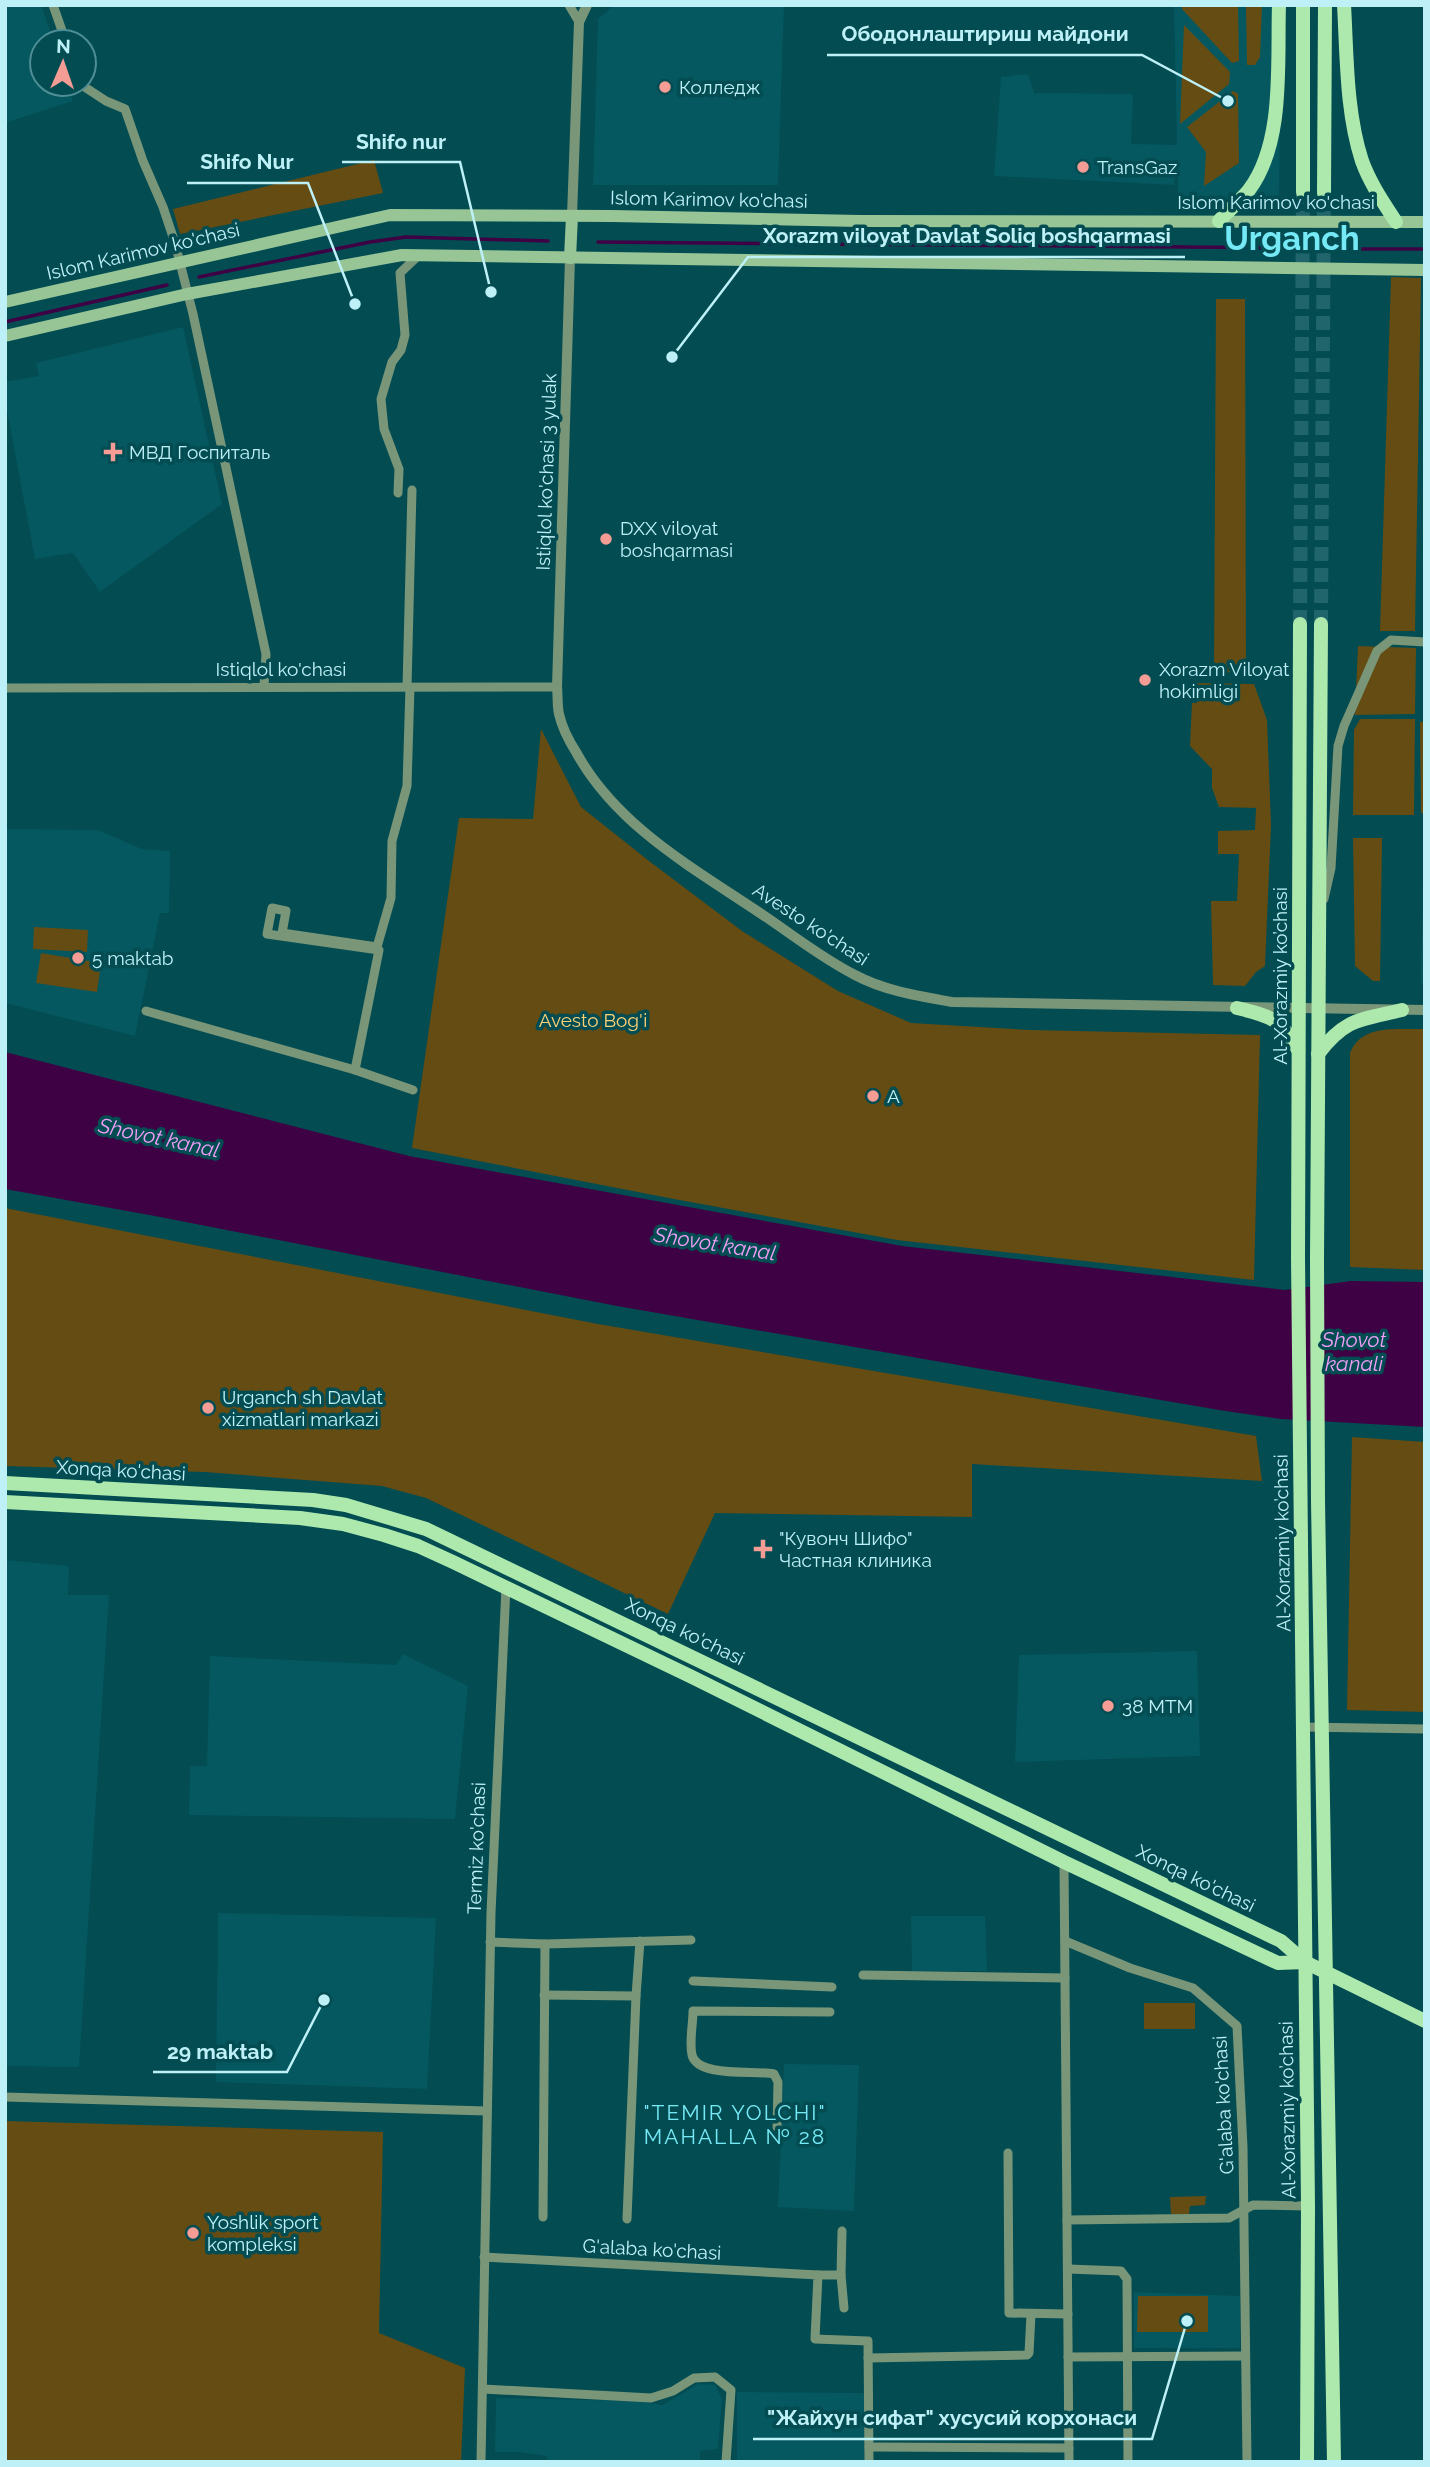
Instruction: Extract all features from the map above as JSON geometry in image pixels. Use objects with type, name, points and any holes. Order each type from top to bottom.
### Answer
[{"type":"main road","points":[[1219,221],[1249,189],[1264,161],[1275,124],[1279,5]]},
{"type":"main road","points":[[1303,5],[1303,192]]},
{"type":"main road","points":[[1324,193],[1325,5]]},
{"type":"main road","points":[[1344,5],[1354,127],[1362,160],[1373,186],[1396,222]]},
{"type":"main road","name":"Islom Karimov ko'chasi","points":[[5,302],[382,216],[860,221],[1423,222]]},
{"type":"main road","points":[[570,258],[572,216]]},
{"type":"main road","points":[[5,336],[187,294],[402,255],[1422,270]]},
{"type":"main road","name":"Al-Xorazmiy ko’chasi","points":[[1300,624],[1298,1258],[1308,2206],[1307,2462]]},
{"type":"main road","name":"Al-Xorazmiy ko’chasi","points":[[1321,624],[1318,1501],[1324,1726],[1334,2462]]},
{"type":"main road","points":[[1237,1008],[1262,1014],[1279,1023],[1299,1051]]},
{"type":"main road","points":[[1318,1054],[1332,1035],[1345,1025],[1402,1010]]},
{"type":"main road","name":"Xonqa ko'chasi","points":[[5,1483],[313,1500],[385,1515],[426,1529],[1282,1941],[1305,1962],[1425,2021]]},
{"type":"main road","points":[[79,1505],[80,1487]]},
{"type":"main road","name":"Xonqa ko'chasi","points":[[5,1502],[300,1518],[343,1524],[418,1546],[692,1676],[1064,1862],[1278,1963],[1305,1962]]},
{"type":"main road","points":[[692,1676],[700,1660]]},
{"type":"street","points":[[53,5],[61,28]]},
{"type":"street","points":[[569,5],[579,22]]},
{"type":"street","points":[[572,216],[579,22],[587,5]]},
{"type":"street","points":[[98,96],[125,110],[163,206],[180,262],[266,654],[264,686]]},
{"type":"street","points":[[398,493],[400,469],[384,429],[380,399],[392,362],[401,350],[405,335],[400,273],[419,255]]},
{"type":"street","name":"Istiqlol ko'chasi 3 yulak","points":[[557,687],[570,258]]},
{"type":"street","points":[[355,1070],[379,950],[267,934],[272,908],[286,911],[282,933],[377,947],[391,898],[392,841],[407,786],[412,490]]},
{"type":"street","points":[[1319,925],[1331,868],[1338,746],[1344,726],[1377,651],[1391,640],[1422,642]]},
{"type":"street","name":"Istiqlol ko'chasi","points":[[5,688],[557,687]]},
{"type":"street","name":"Avesto ko'chasi","points":[[557,687],[558,713],[570,742],[586,772],[617,809],[639,829],[695,870],[855,976],[886,988],[952,1002],[1425,1010]]},
{"type":"street","points":[[146,1011],[355,1070],[413,1090]]},
{"type":"street","name":"Termiz ko'chasi","points":[[481,2462],[490,1942],[506,1587]]},
{"type":"street","points":[[1304,1727],[1425,1729]]},
{"type":"street","points":[[1064,1862],[1069,2462]]},
{"type":"street","points":[[490,1942],[545,1944],[691,1940]]},
{"type":"street","name":"G'alaba ko'chasi","points":[[627,2219],[640,1941]]},
{"type":"street","name":"G'alaba ko'chasi","points":[[1065,1941],[1130,1968],[1193,1988],[1237,2026],[1243,2147],[1247,2462]]},
{"type":"street","points":[[543,2217],[545,1944]]},
{"type":"street","points":[[863,1975],[1065,1979]]},
{"type":"street","points":[[693,1981],[832,1987]]},
{"type":"street","points":[[544,1995],[636,1996]]},
{"type":"street","points":[[776,2132],[778,2081],[774,2074],[712,2070],[698,2064],[693,2059],[692,2051],[693,2011],[830,2012]]},
{"type":"street","points":[[5,2097],[486,2111]]},
{"type":"street","points":[[1008,2153],[1009,2313],[1068,2314]]},
{"type":"street","points":[[1067,2220],[1229,2218],[1253,2205],[1308,2206]]},
{"type":"street","points":[[842,2231],[841,2275],[844,2308]]},
{"type":"street","name":"G'alaba ko'chasi","points":[[484,2257],[841,2275]]},
{"type":"street","points":[[1068,2269],[1121,2271],[1127,2279],[1128,2462]]},
{"type":"street","points":[[818,2275],[815,2339],[868,2341],[869,2462]]},
{"type":"street","points":[[868,2358],[1027,2356],[1031,2315]]},
{"type":"street","points":[[1068,2357],[1245,2356]]},
{"type":"street","points":[[483,2389],[652,2398],[673,2391],[694,2378],[715,2377],[731,2390],[726,2462]]},
{"type":"street","points":[[869,2447],[1069,2448]]},
{"type":"shaded area","points":[[5,5],[41,5],[49,28],[28,28],[28,98],[72,98],[73,101],[5,123]]},
{"type":"shaded area","points":[[614,5],[784,5],[778,185],[593,185],[598,19]]},
{"type":"shaded area","points":[[1174,5],[1281,5],[1279,199],[1178,198],[1177,157],[1174,185],[994,176],[1001,77],[1028,74],[1034,93],[1133,94],[1131,144],[1177,145]]},
{"type":"shaded area","name":"МВД Госпиталь","points":[[183,327],[222,504],[100,592],[73,553],[35,559],[5,400],[5,382],[39,376],[36,363]]},
{"type":"shaded area","points":[[1425,827],[1425,984],[1421,983]]},
{"type":"shaded area","name":"5 maktab","points":[[5,829],[98,830],[142,849],[170,851],[169,913],[160,913],[135,1036],[5,1003]]},
{"type":"shaded area","points":[[5,1560],[69,1566],[68,1595],[109,1595],[79,2067],[5,2066]]},
{"type":"shaded area","name":"38 MTM","points":[[1197,1651],[1200,1756],[1015,1762],[1019,1655]]},
{"type":"shaded area","points":[[403,1654],[468,1686],[455,1819],[189,1815],[190,1766],[207,1766],[210,1656],[396,1665]]},
{"type":"shaded area","points":[[218,1913],[436,1918],[427,2089],[216,2082]]},
{"type":"shaded area","points":[[911,1916],[985,1916],[987,1971],[912,1971]]},
{"type":"shaded area","points":[[784,2064],[859,2065],[854,2211],[778,2207]]},
{"type":"shaded area","points":[[1134,2292],[1240,2296],[1240,2348],[1134,2348]]},
{"type":"shaded area","points":[[698,2384],[715,2385],[722,2399],[718,2449],[700,2451],[700,2462],[547,2462],[547,2456],[495,2452],[496,2398],[634,2401],[663,2405]]},
{"type":"shaded area","points":[[737,2392],[864,2393],[864,2462],[737,2462]]},
{"type":"green space","points":[[1182,5],[1238,5],[1239,61],[1232,63],[1182,9]]},
{"type":"green space","points":[[1246,5],[1262,5],[1260,57],[1255,65],[1247,65]]},
{"type":"green space","points":[[1184,25],[1230,72],[1229,84],[1180,124]]},
{"type":"green space","points":[[1233,91],[1238,94],[1239,163],[1204,186],[1206,152],[1187,127]]},
{"type":"green space","points":[[374,160],[383,193],[180,234],[173,209]]},
{"type":"green space","points":[[1391,277],[1421,278],[1415,631],[1380,631]]},
{"type":"green space","points":[[1216,299],[1245,299],[1246,673],[1214,672]]},
{"type":"green space","points":[[1358,646],[1416,648],[1415,714],[1355,715]]},
{"type":"green space","points":[[1197,683],[1254,684],[1267,720],[1271,825],[1265,966],[1256,972],[1245,986],[1213,985],[1211,901],[1237,901],[1239,854],[1218,854],[1218,831],[1255,830],[1256,808],[1219,807],[1212,788],[1212,769],[1190,746],[1192,703],[1197,703]]},
{"type":"green space","points":[[1360,719],[1415,719],[1414,815],[1353,815],[1354,730]]},
{"type":"green space","points":[[1420,722],[1425,722],[1425,813],[1421,813]]},
{"type":"green space","name":"Avesto Bog'i","points":[[541,729],[581,807],[742,931],[838,991],[911,1023],[1030,1030],[1260,1035],[1254,1280],[897,1240],[412,1148],[459,818],[533,819]]},
{"type":"green space","points":[[1353,838],[1382,838],[1380,981],[1373,981],[1355,966]]},
{"type":"green space","points":[[34,927],[88,930],[87,952],[33,949]]},
{"type":"green space","points":[[41,953],[101,963],[97,992],[36,983]]},
{"type":"green space","points":[[1425,1029],[1425,1270],[1350,1267],[1350,1053],[1356,1043],[1372,1032]]},
{"type":"green space","points":[[5,1208],[598,1324],[1256,1436],[1262,1481],[972,1464],[972,1517],[715,1513],[668,1614],[426,1498],[382,1486],[205,1472],[5,1466]]},
{"type":"green space","points":[[1352,1437],[1425,1442],[1425,1712],[1347,1710]]},
{"type":"green space","points":[[1144,2003],[1195,2003],[1195,2029],[1144,2029]]},
{"type":"green space","name":"Yoshlik sport kompleksi","points":[[5,2121],[383,2132],[379,2333],[465,2368],[461,2462],[5,2462]]},
{"type":"green space","points":[[1206,2196],[1205,2205],[1190,2206],[1189,2214],[1171,2214],[1170,2197]]},
{"type":"green space","points":[[1138,2296],[1208,2296],[1208,2332],[1137,2332]]},
{"type":"water","name":"Shovot kanali","points":[[5,1052],[409,1156],[902,1246],[1285,1290],[1351,1281],[1425,1282],[1425,1427],[1281,1419],[1219,1410],[617,1306],[5,1189]]},
{"type":"waterway","points":[[199,277],[406,237],[548,241]]},
{"type":"waterway","points":[[598,242],[1293,248]]},
{"type":"waterway","points":[[1330,249],[1425,249]]},
{"type":"waterway","points":[[5,322],[167,285]]},
{"type":"tunnel","points":[[1300,624],[1303,192]]},
{"type":"tunnel","points":[[1321,624],[1324,193]]},
{"type":"place","name":"Колледж","points":[[665,87]]},
{"type":"place","name":"Ободонлаштириш майдони","points":[[1228,101]]},
{"type":"place","name":"TransGaz","points":[[1083,167]]},
{"type":"place","name":"Shifo nur","points":[[491,292]]},
{"type":"place","name":"Shifo Nur","points":[[355,304]]},
{"type":"place","name":"Xorazm viloyat Davlat Soliq boshqarmasi","points":[[672,357]]},
{"type":"place","name":"МВД Госпиталь","points":[[113,452]]},
{"type":"place","name":"DXX viloyat boshqarmasi","points":[[606,539]]},
{"type":"place","name":"Xorazm Viloyat hokimligi","points":[[1145,680]]},
{"type":"place","name":"5 maktab","points":[[78,958]]},
{"type":"place","name":"A","points":[[873,1096]]},
{"type":"place","name":"Urganch sh Davlat xizmatlari markazi","points":[[208,1408]]},
{"type":"place","name":"\"Кувонч Шифо\" Частная клиника","points":[[763,1549]]},
{"type":"place","name":"38 MTM","points":[[1108,1706]]},
{"type":"place","name":"29 maktab","points":[[324,2000]]},
{"type":"place","name":"Yoshlik sport kompleksi","points":[[193,2233]]},
{"type":"place","name":"\"Жайхун сифат\" хусусий корхонаси","points":[[1187,2321]]},
{"type":"district","name":"Urganch","points":[[1292,238]]},
{"type":"district","name":"\"TEMIR YOLCHI\" MAHALLA № 28","points":[[735,2125]]},
{"type":"water label","name":"Shovot kanal","points":[[159,1138]]},
{"type":"water label","name":"Shovot kanal","points":[[715,1244]]}]
